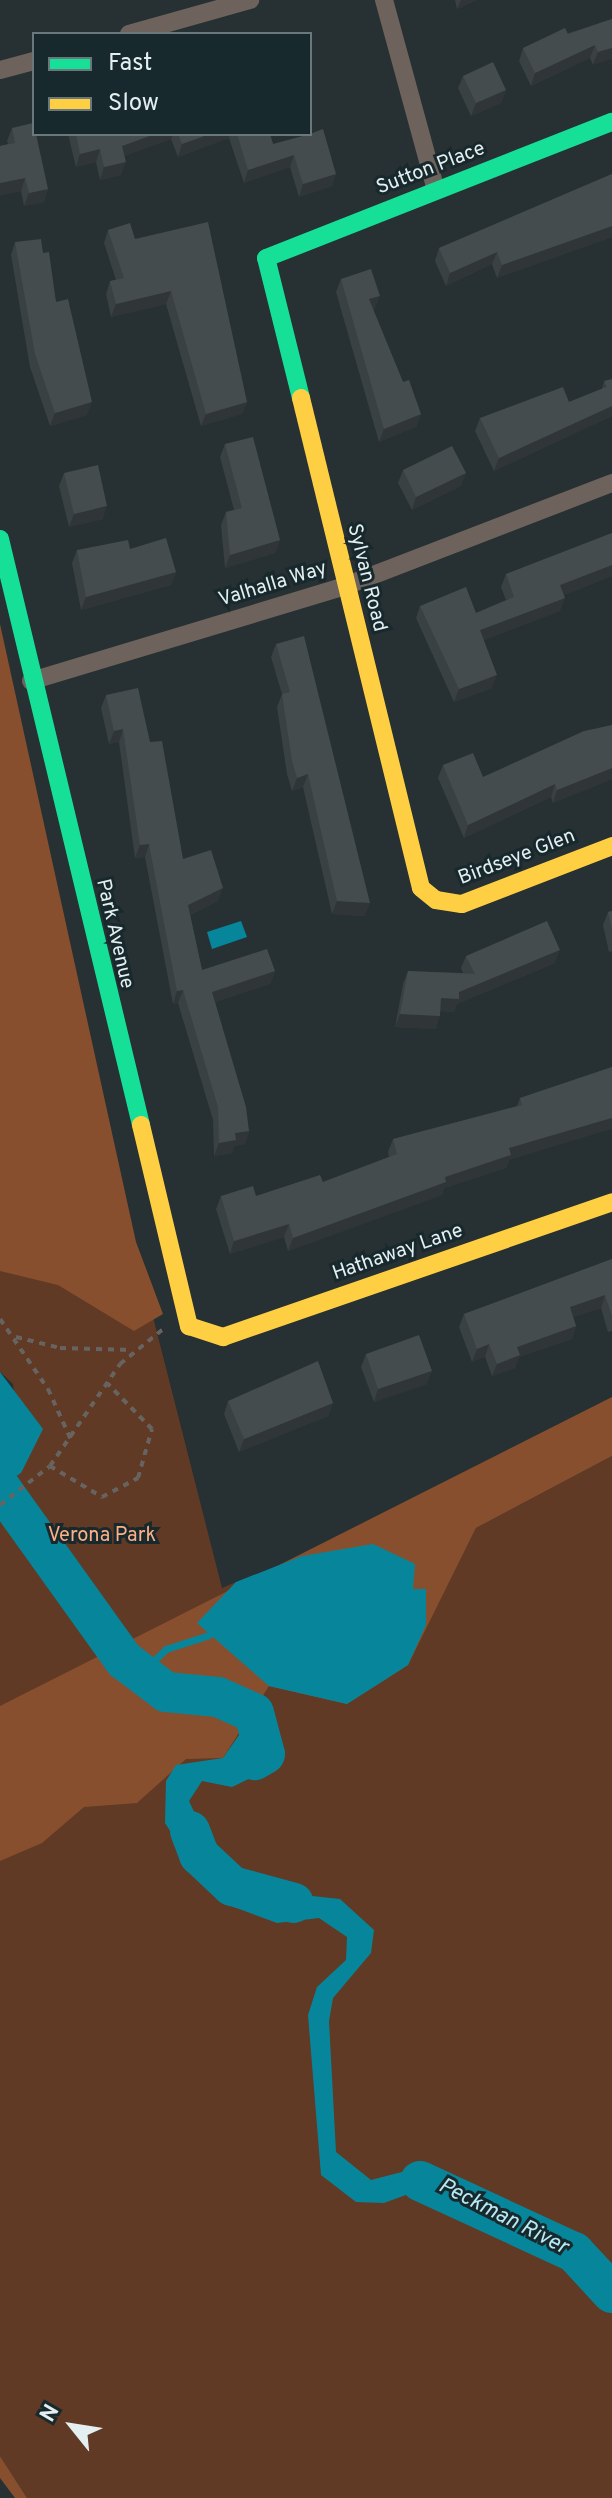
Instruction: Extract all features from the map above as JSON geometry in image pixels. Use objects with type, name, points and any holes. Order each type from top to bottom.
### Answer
[{"type":"street","points":[[136,32],[250,0]]},
{"type":"street","points":[[384,0],[436,190]]},
{"type":"street","points":[[0,70],[32,62]]},
{"type":"street","name":"Sutton Place","points":[[266,258],[612,122]]},
{"type":"street","name":"Sylvan Road","points":[[266,258],[416,879],[436,900]]},
{"type":"street","name":"Valhalla Way","points":[[31,681],[345,586],[612,483]]},
{"type":"street","name":"Park Avenue","points":[[0,539],[183,1317]]},
{"type":"street","name":"Birdseye Glen","points":[[436,900],[462,904],[612,846]]},
{"type":"street","name":"Hathaway Lane","points":[[183,1317],[198,1332],[223,1337],[612,1202]]},
{"type":"path","points":[[0,1505],[29,1485],[72,1442],[107,1383],[135,1350],[183,1317]]},
{"type":"path","points":[[0,1319],[16,1337],[72,1442]]},
{"type":"path","points":[[16,1337],[60,1348],[135,1350]]},
{"type":"path","points":[[50,1466],[102,1497],[138,1478],[152,1429],[107,1383]]},
{"type":"green space","name":"Verona Park","points":[[0,716],[222,1588],[236,1582],[347,1704],[408,1664],[476,1528],[612,1456],[612,2498],[27,2498],[0,2456],[0,1487],[21,1473],[13,1384],[0,1372]]},
{"type":"shaded area","points":[[0,624],[136,1242],[163,1314],[134,1331],[58,1285],[0,1271]]},
{"type":"shaded area","points":[[612,1397],[612,1456],[476,1528],[408,1665],[347,1704],[269,1686],[223,1758],[186,1759],[137,1803],[84,1807],[42,1843],[0,1861],[0,1706]]},
{"type":"shaded area","points":[[0,2456],[27,2498],[15,2498],[0,2478]]},
{"type":"water","points":[[241,921],[247,937],[212,949],[207,932]]},
{"type":"water","points":[[0,1372],[43,1429],[21,1473],[0,1487]]},
{"type":"water","points":[[373,1544],[415,1564],[413,1589],[426,1589],[426,1625],[408,1665],[347,1704],[269,1686],[197,1623],[236,1582],[302,1556]]},
{"type":"water","points":[[258,1708],[278,1741],[265,1771],[232,1787],[202,1781],[189,1801],[229,1887],[340,1899],[374,1930],[371,1953],[333,1998],[329,2021],[336,2152],[371,2180],[425,2166],[439,2171],[473,2203],[567,2246],[612,2287],[612,2302],[504,2224],[453,2210],[422,2189],[384,2203],[356,2202],[321,2175],[308,2015],[317,1987],[346,1960],[347,1937],[319,1918],[277,1923],[234,1907],[207,1888],[165,1823],[166,1781],[176,1765],[223,1758]]},
{"type":"building","points":[[612,19],[612,48],[598,52],[595,45],[535,73],[523,48],[565,28],[568,34]]},
{"type":"building","points":[[493,62],[506,90],[476,103],[463,76]]},
{"type":"building","points":[[32,123],[32,136],[36,136],[48,189],[29,193],[25,178],[0,183],[0,146],[15,143],[12,128]]},
{"type":"building","points":[[323,129],[336,174],[303,184],[294,155],[248,170],[238,136],[271,136],[273,144],[312,136]]},
{"type":"building","points":[[76,136],[150,136],[122,146],[126,162],[104,167],[100,149],[80,154]]},
{"type":"building","points":[[179,136],[204,136],[182,144]]},
{"type":"building","points":[[612,174],[612,226],[502,265],[497,252],[450,273],[439,248]]},
{"type":"building","points":[[208,222],[247,402],[206,414],[171,291],[116,304],[110,281],[124,278],[108,230],[130,223],[135,239]]},
{"type":"building","points":[[41,239],[43,253],[49,252],[56,302],[68,299],[92,402],[55,413],[35,354],[15,242]]},
{"type":"building","points":[[371,269],[380,296],[369,299],[403,382],[409,380],[421,414],[384,429],[341,279]]},
{"type":"building","points":[[612,379],[612,406],[499,458],[480,418],[563,387],[569,402],[606,387],[604,381]]},
{"type":"building","points":[[253,437],[280,540],[230,555],[226,512],[242,508],[225,444]]},
{"type":"building","points":[[452,446],[466,473],[416,497],[403,470]]},
{"type":"building","points":[[98,465],[107,506],[74,514],[64,473]]},
{"type":"building","points":[[612,533],[612,565],[560,585],[565,598],[480,630],[497,675],[459,689],[420,606],[466,587],[476,613],[514,597],[506,574]]},
{"type":"building","points":[[166,538],[176,572],[86,597],[77,550],[128,540],[130,549]]},
{"type":"building","points":[[304,636],[370,903],[337,901],[308,774],[297,778],[292,761],[282,694],[290,692],[276,644]]},
{"type":"building","points":[[138,688],[150,742],[162,741],[183,859],[211,850],[223,888],[188,905],[202,970],[267,949],[275,971],[212,992],[246,1107],[249,1131],[235,1133],[236,1140],[219,1143],[218,1107],[183,990],[177,991],[149,844],[140,845],[123,729],[114,731],[106,695]]},
{"type":"building","points":[[612,725],[612,768],[557,790],[555,784],[468,825],[443,765],[473,753],[483,777],[584,731]]},
{"type":"building","points":[[547,921],[560,950],[459,992],[459,999],[441,998],[440,1016],[400,1014],[408,971],[475,974],[466,956]]},
{"type":"building","points":[[612,1067],[612,1118],[509,1148],[511,1155],[445,1177],[446,1182],[293,1238],[289,1224],[234,1241],[221,1196],[253,1186],[256,1196],[320,1175],[323,1182],[397,1154],[393,1139],[522,1105],[520,1098]]},
{"type":"building","points":[[612,1259],[612,1316],[605,1295],[570,1307],[576,1326],[517,1347],[520,1355],[497,1364],[489,1344],[477,1349],[464,1314]]},
{"type":"building","points":[[419,1335],[432,1371],[378,1389],[366,1354]]},
{"type":"building","points":[[318,1361],[333,1403],[244,1439],[228,1401]]},
{"type":"waterway","name":"Peckman River","points":[[0,1487],[124,1660],[166,1692],[218,1697],[254,1713],[265,1754],[255,1760]]},
{"type":"waterway","points":[[141,1673],[166,1649],[209,1635]]},
{"type":"waterway","name":"Peckman River","points":[[190,1831],[199,1855],[232,1886],[294,1903]]},
{"type":"waterway","name":"Peckman River","points":[[420,2181],[574,2252],[612,2293]]},
{"type":"traffic: fast","points":[[301,398],[266,258],[612,122]]},
{"type":"traffic: fast","points":[[0,539],[141,1125]]},
{"type":"traffic: slow","points":[[301,398],[421,888],[436,900],[462,904],[612,846]]},
{"type":"traffic: slow","points":[[141,1125],[189,1326],[223,1337],[612,1202]]}]
